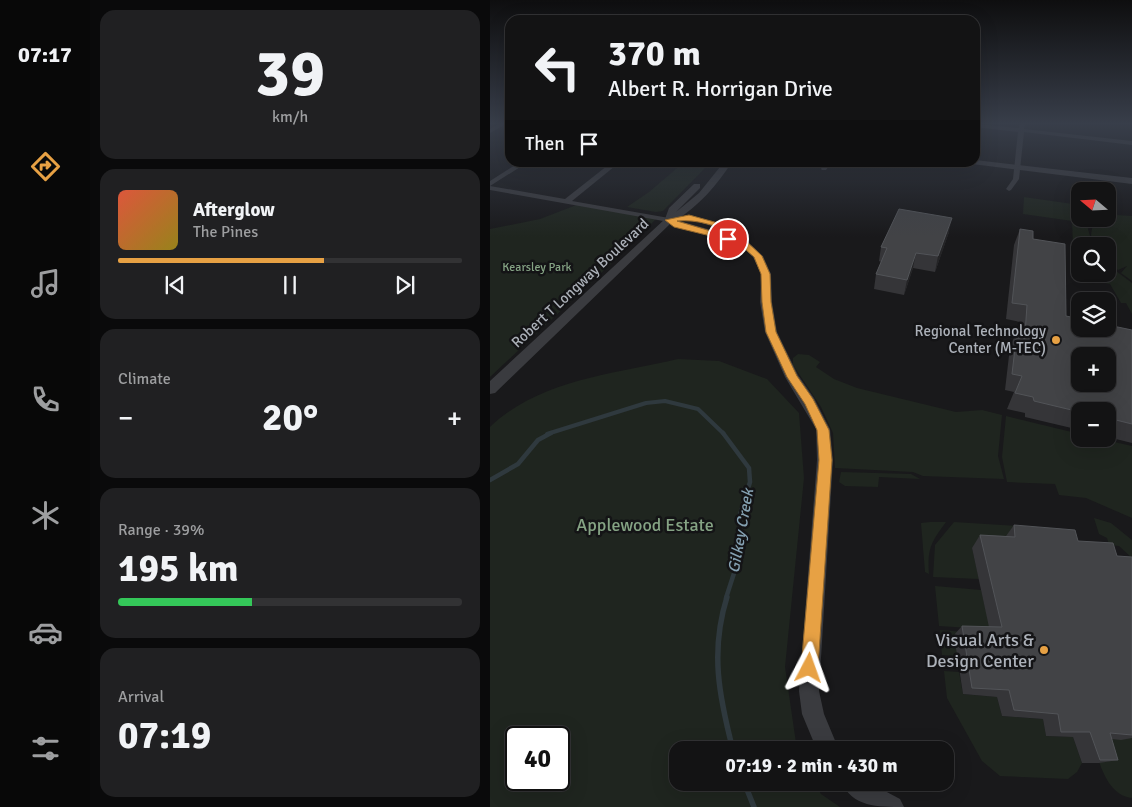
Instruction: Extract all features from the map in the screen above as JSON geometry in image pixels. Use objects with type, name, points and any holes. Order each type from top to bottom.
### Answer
[{"type":"street","points":[[1009,189],[1016,179],[1018,162]]},
{"type":"street","points":[[980,163],[1132,182]]},
{"type":"street","points":[[490,184],[517,167]]},
{"type":"street","points":[[566,202],[611,167]]},
{"type":"street","name":"Robert T Longway Boulevard","points":[[669,220],[672,210],[712,167]]},
{"type":"street","name":"Robert T Longway Boulevard","points":[[490,389],[669,220],[684,213],[714,182],[724,167]]},
{"type":"street","points":[[490,188],[669,220],[677,225],[741,241],[754,251],[761,262],[766,281],[766,302],[771,332],[792,377],[813,408],[823,430],[826,460],[816,571],[810,691],[813,714],[824,741]]},
{"type":"street","points":[[860,791],[892,807]]},
{"type":"green space","points":[[678,167],[706,167],[663,211],[656,212],[627,207],[649,192]]},
{"type":"green space","points":[[1024,197],[1071,204],[1071,221],[1023,214]]},
{"type":"green space","name":"Kearsley Park","points":[[579,204],[657,218],[490,377],[490,229],[540,219]]},
{"type":"green space","points":[[1116,215],[1132,216],[1132,281],[1121,273],[1127,266],[1118,270],[1116,268],[1116,237],[1092,237],[1091,235],[1092,228],[1116,228]]},
{"type":"green space","points":[[1072,228],[1089,228],[1090,237],[1073,237]]},
{"type":"green space","points":[[1116,271],[1132,283],[1132,314],[1126,303],[1121,303],[1110,284],[1105,283],[1116,282]]},
{"type":"green space","points":[[798,354],[809,355],[820,362],[816,367],[834,379],[857,388],[956,412],[982,410],[1002,415],[998,456],[1004,479],[923,476],[913,472],[835,468],[833,433],[821,407],[793,365],[793,358]]},
{"type":"green space","name":"Applewood Estate","points":[[678,359],[719,361],[767,379],[799,413],[804,478],[785,667],[796,741],[669,741],[669,791],[819,791],[840,807],[490,807],[490,427],[509,411],[531,399],[578,381]]},
{"type":"green space","points":[[1006,416],[1071,432],[1071,447],[1116,447],[1116,442],[1132,446],[1132,518],[1086,498],[1059,495],[1055,484],[1007,482],[1002,457]]},
{"type":"green space","points":[[841,472],[911,474],[920,479],[879,477],[878,487],[845,486],[839,482]]},
{"type":"green space","points":[[1094,518],[1111,523],[1132,540],[1132,558],[1119,546],[1109,545],[1107,538],[1099,534]]},
{"type":"green space","points":[[946,522],[931,546],[929,574],[925,572],[921,523]]},
{"type":"green space","points":[[954,522],[1020,526],[1023,539],[972,548],[979,579],[933,577],[935,545]]},
{"type":"green space","points":[[935,586],[981,590],[992,636],[969,628],[939,626]]},
{"type":"green space","points":[[940,630],[966,632],[957,656],[942,655]]},
{"type":"green space","points":[[944,671],[959,672],[963,694],[997,697],[1002,716],[1043,719],[1046,736],[1073,737],[1082,763],[1077,772],[1068,779],[1000,776],[982,761],[947,698]]},
{"type":"green space","points":[[1132,725],[1132,798],[1115,790],[1109,783],[1100,765],[1092,737]]},
{"type":"building","points":[[899,209],[952,218],[938,256],[916,253],[907,280],[876,274],[887,248],[881,247]]},
{"type":"building","name":"Regional Technology Center (M-TEC)","points":[[1020,229],[1033,231],[1033,239],[1065,244],[1066,316],[1071,317],[1071,337],[1116,337],[1116,327],[1132,330],[1132,424],[1116,420],[1116,402],[1071,402],[1071,410],[1034,401],[1033,397],[1015,393],[1022,376],[1012,374],[1017,331],[1025,334],[1027,305],[1012,303]]},
{"type":"building","name":"Visual Arts & Design Center","points":[[1014,525],[1075,530],[1078,541],[1113,543],[1117,556],[1132,557],[1132,735],[1110,733],[1118,760],[1100,760],[1090,732],[1061,732],[1058,714],[1014,710],[1009,690],[972,688],[962,626],[1002,627],[980,535],[1015,537]]},
{"type":"waterway","name":"Gilkey Creek","points":[[547,434],[646,403],[665,401],[698,409],[723,433]]},
{"type":"waterway","name":"Gilkey Creek","points":[[490,480],[518,464],[538,440],[551,433]]},
{"type":"waterway","name":"Gilkey Creek","points":[[723,433],[749,468],[750,482],[740,515],[741,538],[737,564],[726,598]]},
{"type":"waterway","name":"Gilkey Creek","points":[[727,597],[719,636],[718,674],[731,741]]},
{"type":"waterway","name":"Gilkey Creek","points":[[748,791],[754,807]]},
{"type":"place","name":"Regional Technology Center (M-TEC)","points":[[1056,340]]},
{"type":"place","name":"Visual Arts & Design Center","points":[[1044,650]]},
{"type":"route","points":[[728,239],[703,230],[677,225],[669,220],[689,218],[726,227],[740,234],[741,241],[758,256],[766,274],[766,302],[771,332],[792,377],[817,415],[823,430],[826,460],[821,492],[809,668]]}]
